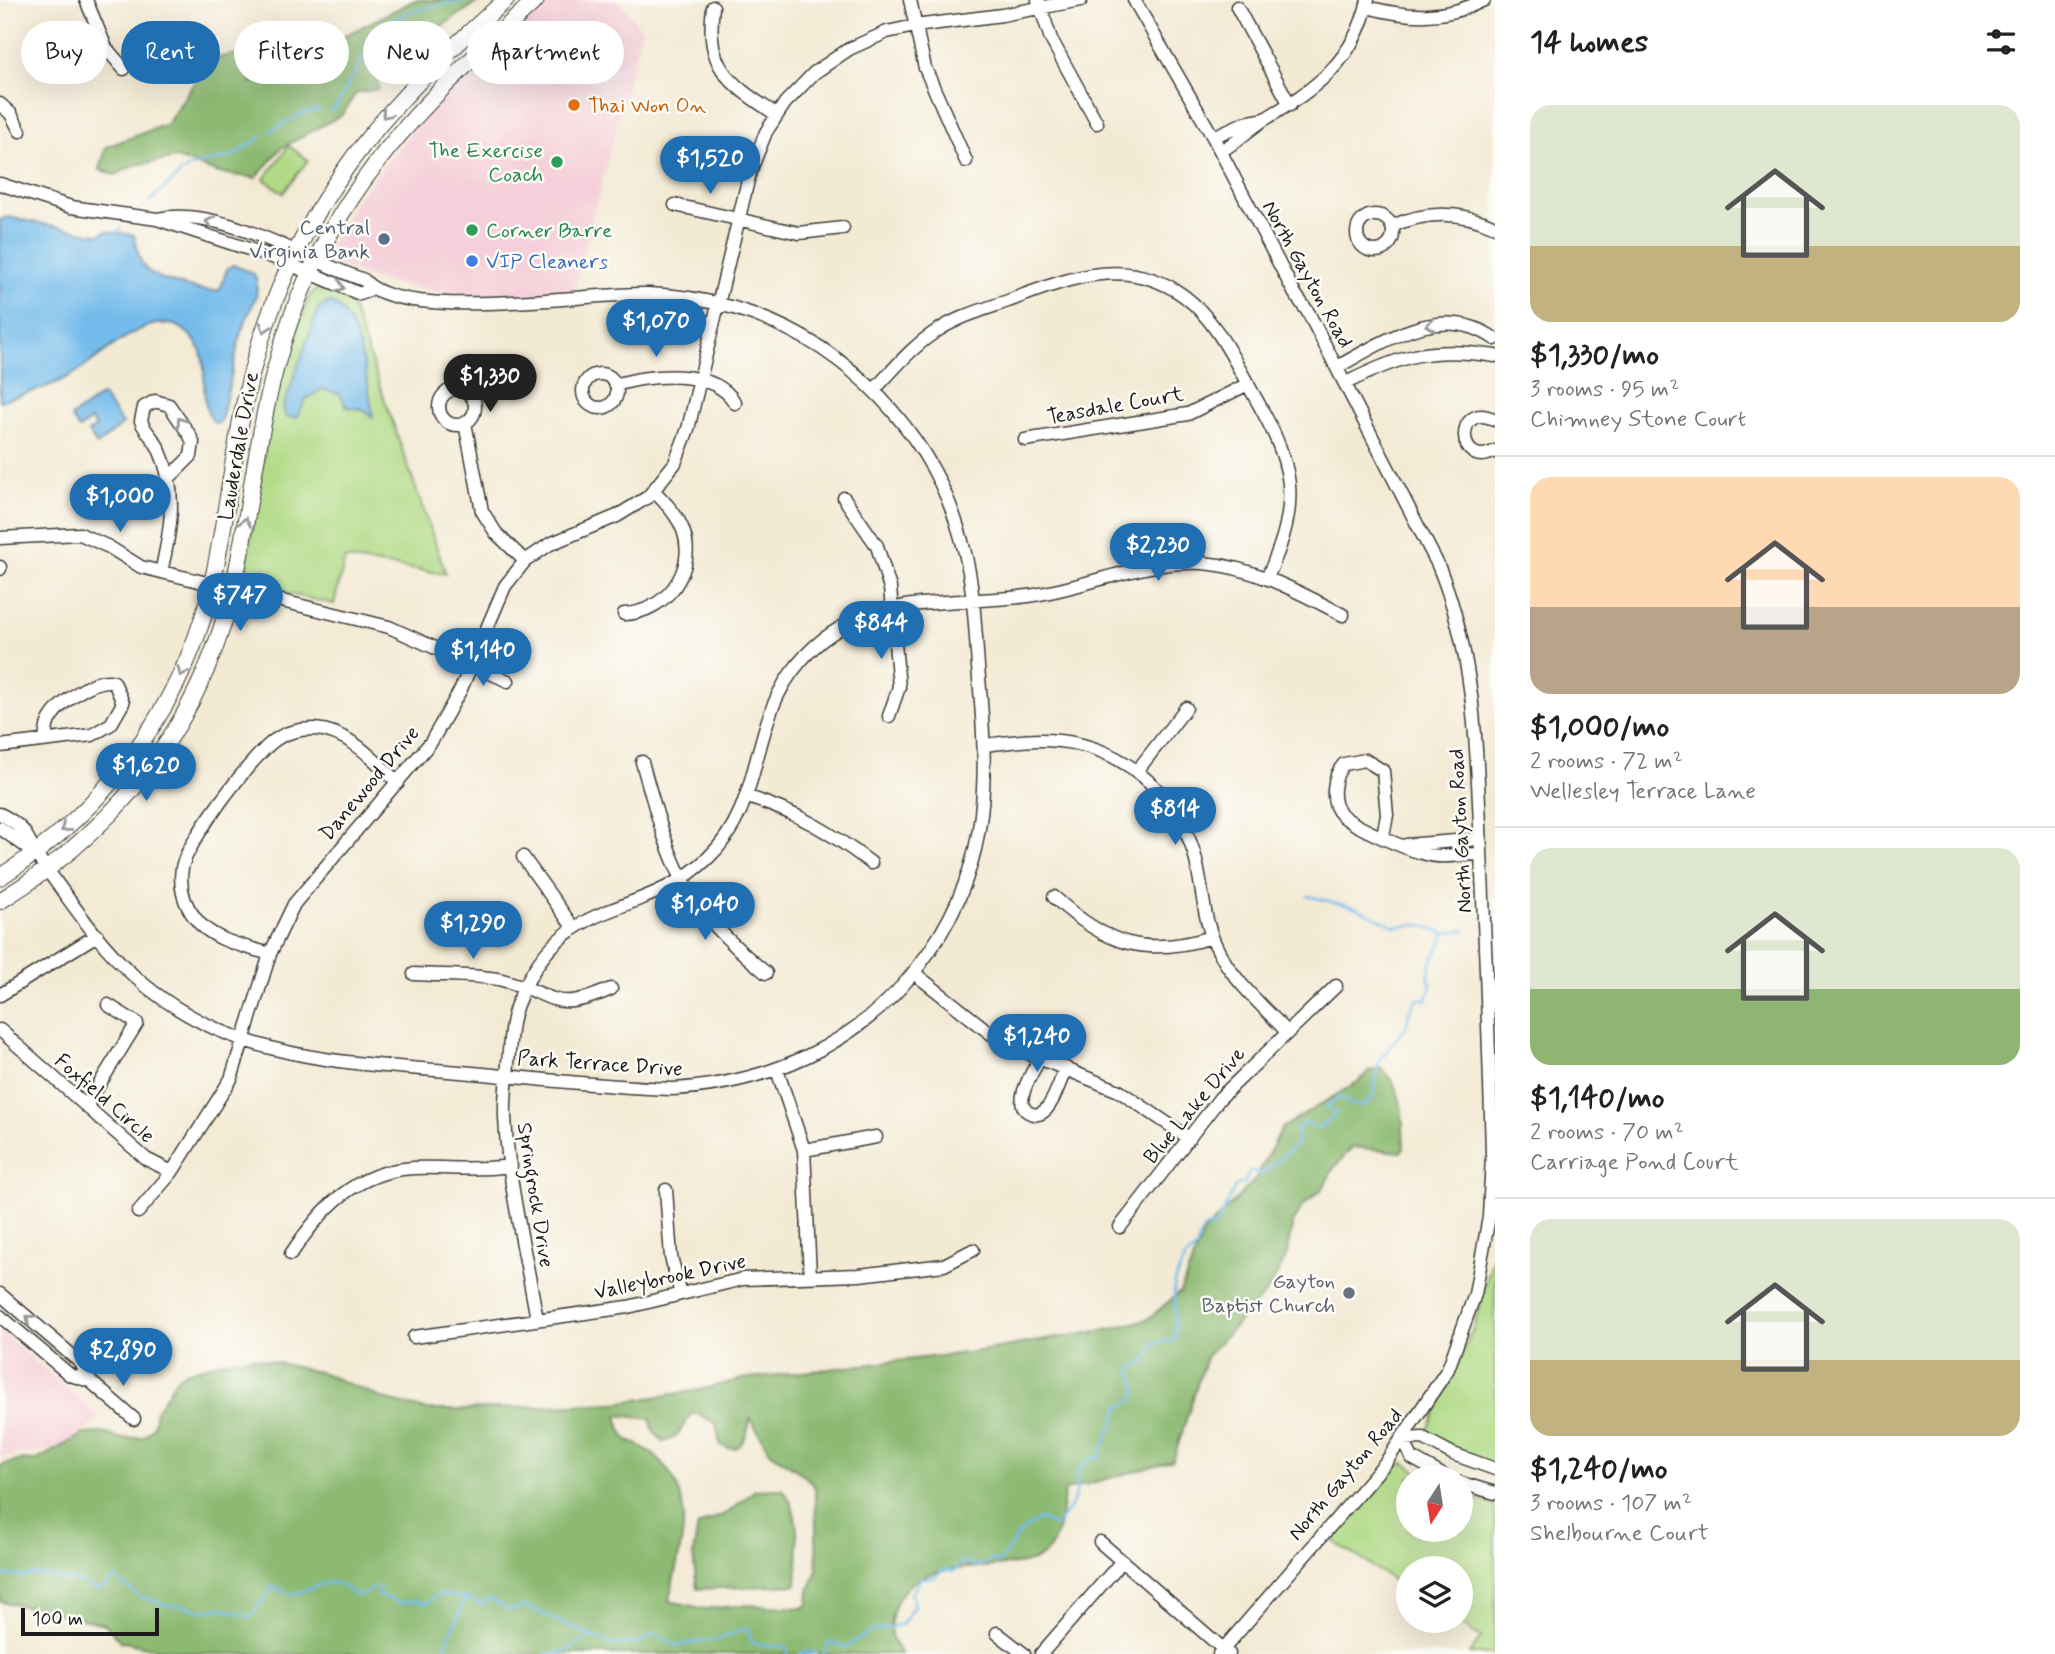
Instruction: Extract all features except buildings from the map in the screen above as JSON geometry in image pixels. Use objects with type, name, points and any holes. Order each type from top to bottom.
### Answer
[{"type":"main road","name":"Lauderdale Drive","points":[[0,877],[34,852],[106,789],[147,736],[184,667],[212,584],[246,390],[267,321],[294,258],[341,173],[388,111],[442,56],[506,0]]},
{"type":"main road","name":"Lauderdale Drive","points":[[0,901],[47,869],[100,826],[161,753],[205,672],[233,589],[269,384],[282,339],[312,267],[354,193],[405,124],[478,52],[536,0]]},
{"type":"street","points":[[86,0],[106,48],[121,66]]},
{"type":"street","points":[[910,0],[925,68],[966,161]]},
{"type":"street","name":"Danewood Drive","points":[[243,1042],[270,954],[285,919],[304,889],[398,783],[437,732],[472,664],[500,595],[525,561],[550,544],[631,509],[654,491],[680,451],[754,159],[777,115],[798,88],[835,57],[872,38],[915,26],[1039,4],[1081,0]]},
{"type":"street","name":"North Gayton Road","points":[[1134,0],[1221,151],[1346,383],[1438,565],[1454,604],[1464,643],[1472,696],[1481,854],[1490,940],[1492,1217],[1467,1321],[1448,1369],[1403,1439],[1224,1652]]},
{"type":"street","points":[[1221,151],[1262,120],[1315,88],[1338,64],[1354,40],[1368,3],[1404,15],[1430,16],[1452,12],[1485,0]]},
{"type":"street","points":[[1039,4],[1051,40],[1097,123]]},
{"type":"street","points":[[713,7],[710,38],[723,74],[739,90],[777,115]]},
{"type":"street","points":[[1237,7],[1290,105]]},
{"type":"street","points":[[0,104],[20,131]]},
{"type":"street","points":[[1213,137],[1244,123],[1262,120]]},
{"type":"street","name":"Park Terrace Drive","points":[[0,184],[71,207],[158,219],[236,244],[294,258],[360,294],[371,289],[420,301],[459,304],[649,294],[718,303],[756,315],[796,333],[842,363],[874,390],[912,435],[943,489],[964,550],[972,601],[985,745],[985,799],[971,864],[950,917],[914,973],[881,1007],[843,1037],[777,1070],[725,1084],[672,1089],[508,1076],[321,1059],[243,1042],[170,1004],[134,976],[97,935],[34,852]]},
{"type":"street","points":[[675,205],[799,233],[843,228]]},
{"type":"street","points":[[1392,226],[1410,218],[1444,214],[1466,217],[1495,227]]},
{"type":"street","points":[[874,390],[924,340],[957,320],[1069,278],[1109,272],[1157,281],[1184,296],[1217,331],[1282,449],[1290,483],[1286,531],[1267,578]]},
{"type":"street","points":[[1337,367],[1397,335],[1424,325],[1469,326],[1495,339]]},
{"type":"street","points":[[1346,383],[1390,361],[1426,351],[1468,351],[1495,356]]},
{"type":"street","points":[[616,385],[657,375],[699,381],[723,388],[736,403]]},
{"type":"street","name":"Teasdale Court","points":[[1025,440],[1188,414],[1248,384]]},
{"type":"street","points":[[162,572],[171,529],[170,477],[158,446],[141,421],[144,407],[155,401],[169,405],[192,442],[191,456],[170,477]]},
{"type":"street","points":[[1495,420],[1483,416],[1473,419],[1466,426],[1464,436],[1467,446],[1475,453],[1485,455],[1495,452]]},
{"type":"street","points":[[465,423],[482,511],[496,533],[525,561]]},
{"type":"street","points":[[624,614],[645,611],[669,595],[685,566],[687,551],[683,530],[674,514],[654,491]]},
{"type":"street","points":[[844,498],[867,528],[881,556],[892,609],[899,687],[889,716]]},
{"type":"street","points":[[0,538],[80,534],[109,547],[141,567],[388,627],[508,681]]},
{"type":"street","points":[[523,857],[573,927],[681,879],[702,863],[729,834],[748,797],[767,718],[780,687],[797,665],[820,641],[845,626],[892,609],[1063,590],[1173,564],[1226,566],[1267,578],[1343,615]]},
{"type":"street","points":[[0,746],[46,740],[104,730],[123,703],[114,682],[100,681],[56,710],[48,721],[46,740]]},
{"type":"street","points":[[1137,771],[1186,708]]},
{"type":"street","points":[[270,954],[208,932],[190,912],[181,880],[182,867],[191,844],[250,765],[277,738],[297,731],[318,729],[342,736],[354,744],[398,783]]},
{"type":"street","points":[[985,745],[1036,740],[1066,742],[1096,749],[1137,771],[1164,797],[1182,822],[1195,855],[1212,937],[1234,976],[1287,1032]]},
{"type":"street","points":[[1382,836],[1387,815],[1383,771],[1370,761],[1344,764],[1335,782],[1338,810],[1342,816],[1382,836],[1431,855],[1481,854]]},
{"type":"street","points":[[642,762],[660,831],[681,879],[706,919],[766,973]]},
{"type":"street","points":[[748,797],[804,817],[834,834],[871,863]]},
{"type":"street","points":[[0,814],[27,832],[34,852]]},
{"type":"street","points":[[0,828],[34,852]]},
{"type":"street","points":[[1405,845],[1480,839]]},
{"type":"street","points":[[1054,897],[1087,925],[1128,944],[1168,948],[1212,937]]},
{"type":"street","name":"Springrock Drive","points":[[537,1320],[505,1118],[508,1076],[515,1012],[525,987],[537,963],[573,927]]},
{"type":"street","points":[[0,995],[97,935]]},
{"type":"street","points":[[914,973],[990,1033],[1138,1102],[1189,1138]]},
{"type":"street","points":[[414,974],[485,978],[525,987],[567,1003],[588,999],[611,989]]},
{"type":"street","name":"Blue Lake Drive","points":[[1120,1227],[1220,1098],[1336,986]]},
{"type":"street","points":[[86,1106],[137,1023],[108,1005]]},
{"type":"street","name":"Foxfield Circle","points":[[0,1030],[146,1159],[172,1172]]},
{"type":"street","points":[[138,1212],[172,1172],[231,1079],[243,1042]]},
{"type":"street","points":[[1040,1058],[1022,1099],[1023,1108],[1030,1113],[1038,1114],[1046,1110],[1066,1068]]},
{"type":"street","points":[[777,1070],[804,1150],[810,1276]]},
{"type":"street","points":[[804,1150],[876,1137]]},
{"type":"street","points":[[291,1254],[331,1201],[371,1177],[403,1169],[462,1171],[511,1166]]},
{"type":"street","points":[[666,1190],[671,1257],[681,1294]]},
{"type":"street","name":"Valleybrook Drive","points":[[414,1337],[628,1307],[743,1279],[893,1272],[944,1265],[958,1261],[973,1250]]},
{"type":"street","points":[[0,1294],[81,1363],[90,1381],[134,1419]]},
{"type":"street","points":[[0,1315],[70,1375],[90,1381]]},
{"type":"street","points":[[1425,1465],[1412,1458],[1403,1439],[1423,1438],[1453,1454],[1495,1469]]},
{"type":"street","points":[[1474,1487],[1495,1493]]},
{"type":"street","points":[[1100,1542],[1224,1652]]},
{"type":"street","points":[[1041,1654],[1122,1561]]},
{"type":"street","points":[[997,1633],[1024,1654]]},
{"type":"shaded area","points":[[548,0],[618,0],[642,29],[573,294],[496,296],[437,292],[376,279],[336,265],[328,257],[329,247],[357,199],[437,101],[467,74],[467,84],[624,84],[624,21],[525,21]]},
{"type":"shaded area","points":[[0,1331],[100,1417],[68,1447],[0,1457]]},
{"type":"green space","points":[[415,0],[481,0],[449,21],[374,21]]},
{"type":"green space","points":[[363,26],[363,84],[378,84],[379,89],[356,93],[343,114],[280,149],[256,178],[219,173],[177,158],[135,165],[115,175],[100,170],[106,147],[167,124],[193,84],[220,84],[220,58],[234,55],[234,84],[349,84],[349,33]]},
{"type":"green space","points":[[289,146],[308,160],[283,193],[264,179]]},
{"type":"green space","points":[[317,289],[328,290],[351,304],[446,574],[345,559],[334,604],[254,586],[245,574],[274,391],[309,296]]},
{"type":"green space","points":[[1381,1068],[1394,1085],[1401,1104],[1404,1147],[1401,1152],[1352,1147],[1333,1169],[1323,1188],[1302,1206],[1293,1223],[1286,1257],[1270,1288],[1206,1357],[1173,1461],[1065,1490],[1060,1523],[1052,1546],[1033,1560],[943,1571],[922,1578],[905,1590],[894,1609],[890,1627],[894,1643],[901,1654],[210,1654],[151,1648],[120,1641],[105,1624],[0,1601],[0,1466],[20,1460],[35,1461],[84,1434],[103,1433],[122,1439],[144,1437],[153,1427],[156,1411],[177,1378],[186,1372],[223,1361],[252,1357],[323,1373],[384,1399],[426,1410],[462,1410],[616,1403],[700,1390],[742,1379],[974,1352],[1111,1329],[1148,1319],[1180,1292],[1204,1232],[1255,1180],[1282,1128],[1359,1081],[1369,1071]],"holes":[[[691,1414],[698,1414],[716,1424],[720,1444],[728,1448],[739,1446],[742,1442],[750,1418],[770,1452],[804,1475],[815,1487],[817,1571],[809,1590],[808,1604],[803,1608],[746,1605],[706,1609],[669,1601],[683,1524],[678,1488],[669,1471],[654,1455],[626,1438],[617,1415],[650,1419],[654,1432],[664,1442],[676,1437]]]},
{"type":"green space","points":[[1495,1250],[1495,1465],[1482,1462],[1430,1435],[1428,1429],[1473,1329]]},
{"type":"green space","points":[[1405,1463],[1408,1465],[1396,1465],[1396,1542],[1474,1542],[1474,1498],[1495,1505],[1495,1654],[1470,1654],[1481,1637],[1473,1632],[1473,1556],[1396,1556],[1396,1582],[1333,1541],[1395,1465]]},
{"type":"green space","points":[[782,1489],[796,1521],[796,1585],[697,1589],[693,1554],[698,1526],[729,1512],[755,1490]]},
{"type":"water","points":[[8,217],[90,233],[100,234],[106,231],[134,235],[145,268],[159,277],[192,288],[220,290],[227,269],[233,265],[254,274],[257,281],[256,297],[241,332],[221,421],[216,424],[206,406],[204,364],[197,344],[183,329],[167,324],[151,325],[134,333],[62,380],[0,401],[0,220]]},
{"type":"water","points":[[330,302],[341,310],[356,336],[373,417],[362,409],[347,407],[340,394],[323,389],[306,399],[297,417],[286,417],[283,408],[319,307]]},
{"type":"water","points":[[102,395],[123,424],[97,445],[88,432],[96,427],[91,420],[79,429],[71,417]]},
{"type":"waterway","points":[[330,111],[336,107],[371,45],[388,24],[415,11],[471,0]]},
{"type":"waterway","points":[[269,132],[303,113],[320,110]]},
{"type":"waterway","points":[[149,202],[187,168],[233,156],[262,136]]},
{"type":"waterway","points":[[115,233],[121,229]]},
{"type":"waterway","points":[[1308,896],[1357,908],[1394,926],[1421,925],[1445,933],[1465,930]]},
{"type":"waterway","points":[[824,1654],[829,1642],[846,1647],[870,1632],[903,1624],[914,1605],[911,1594],[921,1578],[933,1578],[944,1569],[954,1571],[963,1562],[980,1566],[991,1560],[1000,1562],[1020,1532],[1040,1519],[1056,1526],[1075,1495],[1076,1473],[1089,1459],[1100,1457],[1119,1407],[1133,1400],[1137,1389],[1131,1369],[1145,1361],[1155,1343],[1175,1340],[1174,1282],[1185,1258],[1196,1249],[1201,1233],[1206,1227],[1216,1226],[1236,1185],[1244,1184],[1250,1171],[1262,1174],[1297,1144],[1297,1128],[1306,1122],[1318,1129],[1337,1113],[1326,1106],[1339,1097],[1353,1105],[1364,1106],[1373,1097],[1379,1061],[1407,1025],[1409,1011],[1418,999],[1427,999],[1431,986],[1430,966],[1445,933]]},
{"type":"waterway","points":[[0,1574],[24,1577],[35,1574],[87,1584],[93,1589],[102,1589],[115,1578],[140,1597],[172,1606],[183,1605],[199,1611],[222,1608],[251,1617],[272,1586],[292,1595],[332,1583],[339,1584],[353,1595],[366,1594],[371,1588],[379,1588],[379,1596],[403,1603],[418,1600],[426,1604],[438,1594],[465,1598],[482,1605],[490,1599],[510,1610],[525,1606],[613,1645],[638,1643],[655,1633],[676,1646],[719,1639],[748,1627],[751,1643],[785,1647],[788,1654]]},
{"type":"waterway","points":[[442,1654],[465,1599]]},
{"type":"waterway","points":[[546,1654],[565,1652],[590,1636]]},
{"type":"waterway","points":[[800,1654],[807,1651],[817,1654]]},
{"type":"place","name":"Thai Won On","points":[[574,105]]},
{"type":"place","name":"The Exercise Coach","points":[[557,162]]},
{"type":"place","name":"Corner Barre","points":[[472,230]]},
{"type":"place","name":"Central Virginia Bank","points":[[384,239]]},
{"type":"place","name":"VIP Cleaners","points":[[472,261]]},
{"type":"place","name":"Gayton Baptist Church","points":[[1349,1293]]}]
